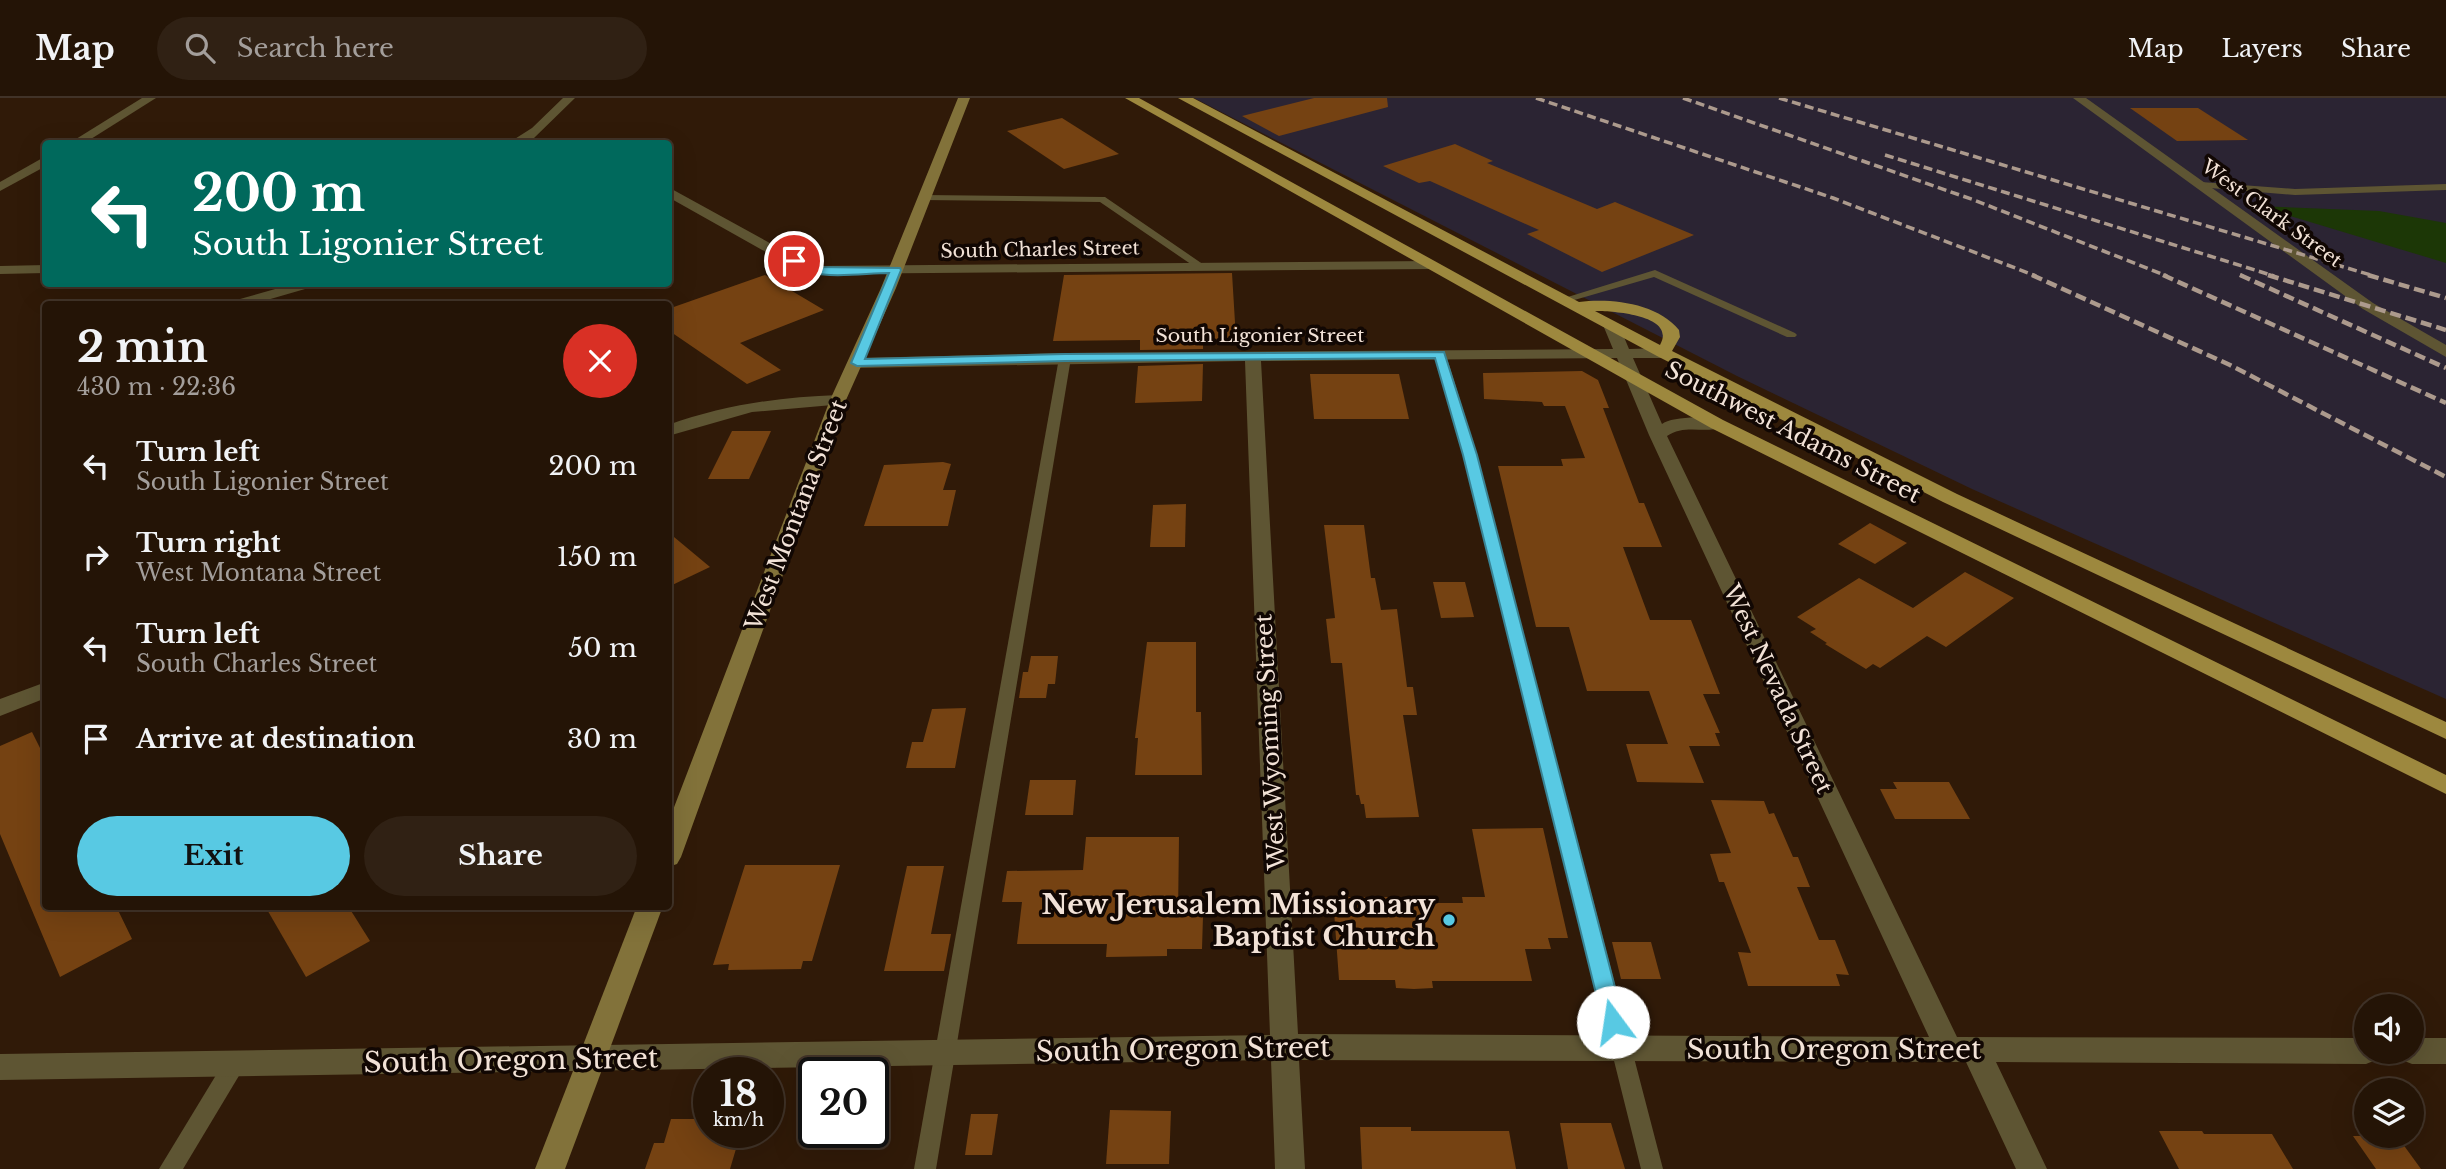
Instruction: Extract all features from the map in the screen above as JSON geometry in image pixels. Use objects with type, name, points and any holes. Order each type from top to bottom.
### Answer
[{"type":"main road","name":"Southwest Adams Street","points":[[1131,98],[1717,424],[2446,785]]},
{"type":"main road","name":"Southwest Adams Street","points":[[1184,98],[1611,326],[1950,498],[2446,731]]},
{"type":"main road","points":[[1570,303],[1647,313],[1671,330],[1672,337],[1663,353]]},
{"type":"street","points":[[81,140],[150,98]]},
{"type":"street","points":[[523,140],[544,125],[569,98]]},
{"type":"street","name":"West Montana Street","points":[[672,846],[838,400],[857,363],[896,270],[964,98]]},
{"type":"street","name":"West Clark Street","points":[[2079,98],[2368,306],[2446,352]]},
{"type":"street","points":[[0,187],[42,162]]},
{"type":"street","name":"South Charles Street","points":[[672,193],[803,267],[816,270],[1433,265]]},
{"type":"street","points":[[0,270],[42,269]]},
{"type":"street","points":[[248,301],[297,287]]},
{"type":"street","name":"West Nevada Street","points":[[1611,326],[1658,435],[1962,1050],[2032,1169]]},
{"type":"street","name":"South Ligonier Street","points":[[857,363],[1065,358],[1663,353]]},
{"type":"street","name":"West Wyoming Street","points":[[1253,356],[1290,1169]]},
{"type":"street","points":[[672,430],[707,417],[764,403],[838,400]]},
{"type":"street","points":[[1658,435],[1673,424],[1717,424]]},
{"type":"street","points":[[0,708],[42,691]]},
{"type":"street","points":[[550,1169],[649,910]]},
{"type":"street","name":"South Oregon Street","points":[[0,1068],[1284,1047],[2354,1051]]},
{"type":"street","points":[[2424,1051],[2446,1051]]},
{"type":"lane","points":[[2201,186],[2295,192],[2446,187]]},
{"type":"lane","points":[[924,198],[1102,199],[1202,267]]},
{"type":"lane","points":[[1570,303],[1655,273],[1791,335]]},
{"type":"lane","points":[[1440,355],[1470,455],[1651,1169]]},
{"type":"lane","points":[[925,1169],[1065,358]]},
{"type":"lane","points":[[170,1169],[235,1063]]},
{"type":"shaded area","points":[[1194,98],[2446,98],[2446,699],[1972,489],[1737,376]]},
{"type":"green space","points":[[2257,206],[2379,211],[2446,223],[2446,263]]},
{"type":"building","points":[[1314,98],[1387,98],[1388,107],[1279,136],[1242,116]]},
{"type":"building","points":[[2130,108],[2198,108],[2248,140],[2177,141]]},
{"type":"building","points":[[1062,118],[1119,154],[1064,169],[1007,131]]},
{"type":"building","points":[[1455,144],[1493,161],[1487,163],[1597,209],[1615,202],[1694,235],[1602,272],[1527,234],[1539,230],[1430,181],[1419,183],[1383,166]]},
{"type":"building","points":[[1232,273],[1236,339],[1203,340],[1203,349],[1140,350],[1140,340],[1053,341],[1064,275]]},
{"type":"building","points":[[765,275],[824,310],[740,343],[781,370],[747,384],[672,333],[672,308]]},
{"type":"building","points":[[1203,364],[1202,401],[1135,403],[1138,366]]},
{"type":"building","points":[[1582,371],[1598,380],[1609,408],[1603,408],[1639,503],[1644,503],[1662,547],[1623,547],[1650,620],[1691,620],[1720,694],[1703,694],[1720,733],[1715,733],[1720,746],[1689,746],[1704,783],[1637,782],[1626,744],[1668,744],[1649,691],[1587,691],[1569,627],[1536,627],[1498,466],[1563,466],[1561,459],[1585,458],[1565,406],[1484,399],[1483,373]]},
{"type":"building","points":[[1310,374],[1399,374],[1409,419],[1314,419]]},
{"type":"building","points":[[732,431],[771,431],[749,479],[708,479]]},
{"type":"building","points":[[943,462],[951,464],[943,490],[956,490],[948,526],[864,526],[884,465]]},
{"type":"building","points":[[1186,504],[1185,547],[1150,547],[1153,505]]},
{"type":"building","points":[[1870,523],[1907,543],[1875,564],[1838,544]]},
{"type":"building","points":[[1324,525],[1364,525],[1371,578],[1375,578],[1381,610],[1397,609],[1407,687],[1413,687],[1417,715],[1403,715],[1419,817],[1366,818],[1364,804],[1361,804],[1359,795],[1356,795],[1342,663],[1331,663],[1326,619],[1335,618]]},
{"type":"building","points":[[672,535],[710,567],[672,585]]},
{"type":"building","points":[[1965,572],[2014,598],[1946,647],[1927,636],[1880,668],[1873,664],[1866,669],[1825,644],[1827,643],[1810,632],[1816,629],[1797,617],[1859,578],[1913,608]]},
{"type":"building","points":[[1433,582],[1465,582],[1474,617],[1441,618]]},
{"type":"building","points":[[1147,642],[1196,642],[1196,712],[1201,712],[1202,775],[1135,775],[1138,738],[1135,738]]},
{"type":"building","points":[[1031,656],[1058,656],[1055,684],[1048,684],[1046,698],[1019,698],[1023,672],[1028,672]]},
{"type":"building","points":[[966,708],[955,768],[906,768],[912,742],[923,742],[932,709]]},
{"type":"building","points":[[32,732],[42,752],[42,910],[118,910],[132,939],[60,977],[0,834],[0,746]]},
{"type":"building","points":[[1030,780],[1076,780],[1073,815],[1025,815]]},
{"type":"building","points":[[1893,782],[1949,782],[1970,819],[1895,819],[1880,789],[1897,789]]},
{"type":"building","points":[[1711,800],[1764,801],[1769,814],[1774,813],[1793,857],[1798,857],[1810,887],[1797,887],[1819,940],[1835,940],[1849,975],[1836,974],[1840,986],[1748,986],[1738,952],[1751,953],[1724,882],[1719,882],[1710,854],[1731,853]]},
{"type":"building","name":"New Jerusalem Missionary Baptist Church","points":[[1543,828],[1568,938],[1548,938],[1551,949],[1525,949],[1532,981],[1432,981],[1433,988],[1414,989],[1396,988],[1395,980],[1339,980],[1333,897],[1389,897],[1390,903],[1463,903],[1462,897],[1485,897],[1472,829]]},
{"type":"building","points":[[1086,837],[1179,837],[1178,915],[1203,916],[1202,949],[1167,949],[1167,956],[1106,957],[1107,944],[1017,944],[1022,902],[1002,902],[1007,871],[1083,870]]},
{"type":"building","points":[[745,865],[840,865],[812,961],[803,961],[801,969],[728,970],[729,964],[713,965]]},
{"type":"building","points":[[907,866],[944,866],[931,934],[951,934],[944,971],[884,971]]},
{"type":"building","points":[[267,910],[351,910],[370,941],[306,977]]},
{"type":"building","points":[[1612,942],[1651,942],[1661,979],[1621,979]]},
{"type":"building","points":[[1110,1110],[1171,1111],[1169,1164],[1106,1164]]},
{"type":"building","points":[[971,1114],[998,1114],[992,1155],[965,1155]]},
{"type":"building","points":[[671,1119],[693,1119],[693,1148],[736,1148],[730,1169],[645,1169],[654,1143],[664,1143]]},
{"type":"building","points":[[1560,1123],[1611,1123],[1625,1169],[1568,1169]]},
{"type":"building","points":[[1360,1127],[1411,1127],[1411,1131],[1509,1131],[1516,1169],[1362,1169]]},
{"type":"building","points":[[2159,1131],[2272,1134],[2293,1169],[2179,1169]]},
{"type":"building","points":[[2361,1148],[2406,1148],[2421,1169],[2376,1169]]},
{"type":"railway","points":[[1536,98],[1833,198],[2036,276]]},
{"type":"railway","points":[[1683,98],[1974,200],[2167,276]]},
{"type":"railway","points":[[1779,98],[2374,276]]},
{"type":"railway","points":[[1885,155],[2274,276]]},
{"type":"railway","points":[[2032,275],[2230,365],[2446,477]]},
{"type":"railway","points":[[2163,275],[2446,403]]},
{"type":"railway","points":[[2243,276],[2240,275],[2446,368]]},
{"type":"railway","points":[[2268,275],[2446,330]]},
{"type":"railway","points":[[2368,275],[2446,298]]},
{"type":"place","name":"New Jerusalem Missionary Baptist Church","points":[[1449,920]]},
{"type":"route","points":[[794,261],[803,267],[816,270],[896,270],[857,363],[1065,358],[1440,355],[1470,455],[1613,1022]]}]
